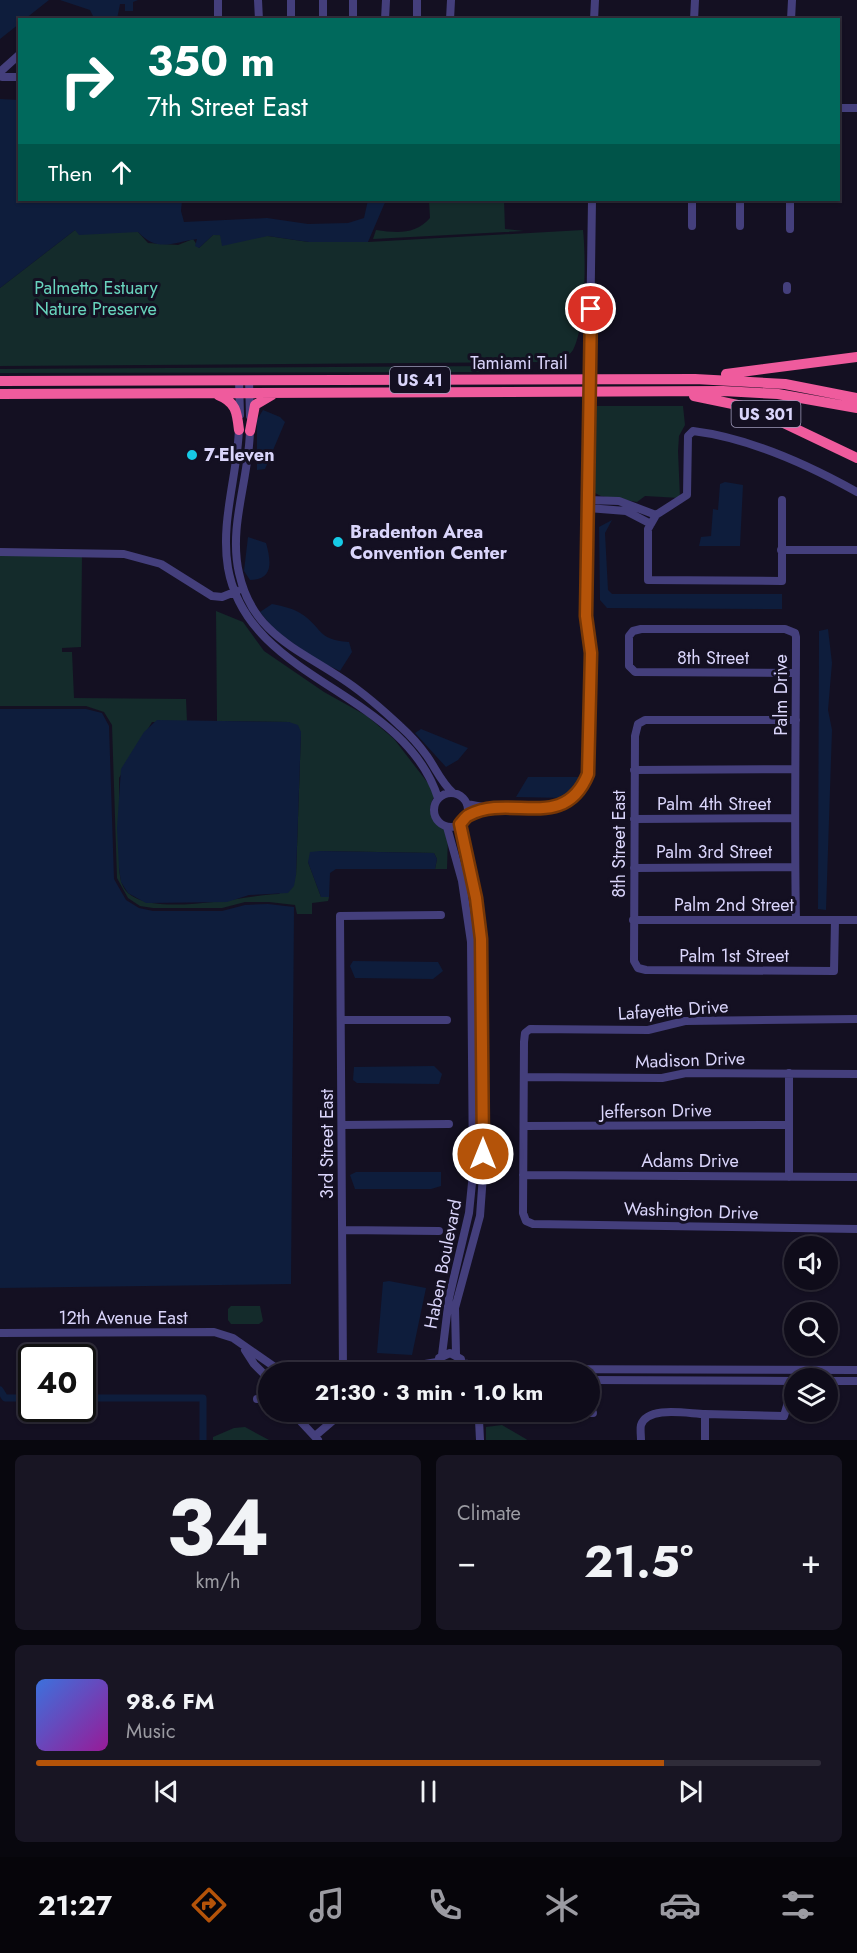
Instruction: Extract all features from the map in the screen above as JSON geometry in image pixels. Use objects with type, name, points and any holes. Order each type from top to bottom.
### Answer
[{"type":"highway","points":[[695,379],[857,357]]},
{"type":"highway","name":"Tamiami Trail","points":[[0,381],[695,379],[785,384],[857,398]]},
{"type":"highway","name":"Tamiami Trail","points":[[0,394],[667,391],[778,394],[857,408]]},
{"type":"highway","name":"US 301","points":[[667,391],[752,408],[857,458]]},
{"type":"highway","points":[[212,393],[232,402],[245,431]]},
{"type":"highway","points":[[245,431],[255,405],[267,397],[281,393]]},
{"type":"street","points":[[218,18],[219,0]]},
{"type":"street","points":[[258,0],[259,18]]},
{"type":"street","points":[[291,0],[291,18]]},
{"type":"street","points":[[323,0],[323,18]]},
{"type":"street","points":[[353,0],[353,18]]},
{"type":"street","points":[[386,0],[386,18]]},
{"type":"street","points":[[417,0],[417,18]]},
{"type":"street","points":[[450,18],[451,0]]},
{"type":"street","points":[[594,18],[595,0]]},
{"type":"street","points":[[694,0],[694,18]]},
{"type":"street","points":[[791,18],[792,0]]},
{"type":"street","points":[[17,56],[1,70],[1,75],[18,76]]},
{"type":"street","points":[[840,108],[857,108]]},
{"type":"street","points":[[467,804],[489,809],[550,808],[564,804],[582,789],[588,774],[591,653],[586,616],[592,201]]},
{"type":"street","points":[[692,201],[692,226]]},
{"type":"street","points":[[740,201],[740,226]]},
{"type":"street","points":[[790,201],[790,229]]},
{"type":"street","points":[[244,380],[247,476],[235,538],[239,573],[257,615],[278,638],[347,682],[412,737],[427,755],[444,785],[462,797],[467,804],[467,815]]},
{"type":"street","points":[[245,431],[226,538],[228,567],[234,592],[245,615],[264,639],[285,656],[337,689],[403,743],[434,783],[438,798],[434,807],[435,817],[447,827],[460,824],[467,815],[489,809]]},
{"type":"street","points":[[782,500],[782,581],[648,580],[648,529],[656,516],[687,495],[688,436],[693,431],[719,434],[779,454],[857,492]]},
{"type":"street","points":[[588,504],[615,505],[656,516]]},
{"type":"street","points":[[638,511],[651,524]]},
{"type":"street","points":[[781,550],[857,550]]},
{"type":"street","points":[[0,552],[124,554],[161,564],[212,597],[222,597],[244,589]]},
{"type":"street","name":"Palm Drive","points":[[633,631],[789,630],[796,637],[796,920]]},
{"type":"street","name":"8th Street","points":[[633,631],[629,636],[630,669],[646,673],[796,673]]},
{"type":"street","points":[[337,689],[347,682]]},
{"type":"street","name":"8th Street East","points":[[636,964],[633,920],[634,770],[635,736],[638,724],[658,720],[796,720]]},
{"type":"street","points":[[634,770],[795,769]]},
{"type":"street","points":[[438,798],[453,793]]},
{"type":"street","name":"Palm 4th Street","points":[[634,819],[795,818]]},
{"type":"street","name":"Haben Boulevard","points":[[456,1354],[454,1322],[456,1299],[472,1246],[482,1192],[484,1071],[480,926],[460,824]]},
{"type":"street","name":"Haben Boulevard","points":[[439,1362],[449,1298],[467,1227],[472,1194],[471,942],[462,881],[447,827]]},
{"type":"street","name":"Palm 3rd Street","points":[[634,868],[795,867]]},
{"type":"street","name":"3rd Street East","points":[[343,1362],[340,916],[441,915]]},
{"type":"street","name":"Palm 2nd Street","points":[[633,920],[857,920]]},
{"type":"street","name":"Palm 1st Street","points":[[636,964],[646,970],[834,971],[835,920]]},
{"type":"street","name":"Lafayette Drive","points":[[524,1077],[524,1042],[527,1031],[535,1028],[657,1029],[685,1021],[857,1019]]},
{"type":"street","points":[[341,1020],[447,1020]]},
{"type":"street","points":[[473,1071],[484,1071]]},
{"type":"street","name":"Madison Drive","points":[[524,1077],[662,1078],[686,1072],[857,1074]]},
{"type":"street","points":[[789,1073],[789,1177]]},
{"type":"street","points":[[523,1175],[524,1077]]},
{"type":"street","points":[[342,1125],[449,1124]]},
{"type":"street","name":"Jefferson Drive","points":[[524,1126],[788,1125]]},
{"type":"street","name":"Adams Drive","points":[[523,1175],[857,1177]]},
{"type":"street","name":"Washington Drive","points":[[523,1175],[523,1214],[526,1221],[532,1224],[655,1224],[685,1227],[857,1229]]},
{"type":"street","points":[[342,1230],[439,1231]]},
{"type":"street","name":"12th Avenue East","points":[[0,1333],[214,1332],[233,1338],[267,1362]]},
{"type":"street","name":"12th Avenue East","points":[[243,1346],[258,1368]]},
{"type":"street","name":"12th Avenue East","points":[[432,1362],[450,1353],[456,1354]]},
{"type":"street","points":[[456,1354],[462,1362]]},
{"type":"street","points":[[600,1370],[857,1370]]},
{"type":"street","points":[[607,1370],[607,1381]]},
{"type":"street","points":[[600,1381],[784,1381]]},
{"type":"street","points":[[838,1381],[857,1381]]},
{"type":"street","points":[[641,1440],[641,1425],[647,1416],[656,1413],[784,1416]]},
{"type":"street","points":[[705,1414],[705,1440]]},
{"type":"street","points":[[301,1422],[316,1438],[333,1422]]},
{"type":"street","points":[[478,1422],[480,1440]]},
{"type":"green space","points":[[429,201],[504,201],[505,229],[524,231],[373,239],[376,230],[405,232],[424,224],[430,218]]},
{"type":"green space","name":"Palmetto Estuary Nature Preserve","points":[[75,230],[138,232],[148,243],[178,245],[193,239],[199,248],[213,235],[268,236],[309,242],[368,242],[583,230],[585,274],[583,309],[573,350],[562,359],[549,362],[0,366],[0,288]]},
{"type":"green space","points":[[495,366],[493,372],[0,373],[0,369]]},
{"type":"green space","points":[[592,406],[683,406],[685,425],[679,436],[678,451],[680,498],[645,496],[637,502],[601,496],[593,492]]},
{"type":"green space","points":[[0,556],[82,556],[81,647],[62,648],[62,652],[72,652],[74,698],[186,699],[187,722],[152,722],[119,778],[119,868],[122,885],[128,893],[141,900],[158,904],[200,903],[279,894],[296,875],[301,732],[289,722],[217,721],[216,611],[243,622],[264,651],[324,692],[367,716],[394,739],[431,787],[434,797],[430,809],[431,814],[448,835],[447,869],[435,869],[437,859],[434,853],[320,851],[308,862],[321,897],[329,897],[328,901],[312,903],[312,914],[297,914],[295,905],[269,902],[245,902],[222,908],[153,908],[140,906],[128,898],[117,878],[112,725],[104,712],[86,706],[0,706]]},
{"type":"green space","points":[[231,1306],[260,1306],[263,1321],[259,1324],[231,1324],[228,1320],[228,1309]]},
{"type":"green space","points":[[502,1425],[527,1440],[486,1440],[486,1427]]},
{"type":"green space","points":[[245,1427],[269,1440],[213,1440],[213,1437],[234,1428]]},
{"type":"water","points":[[0,0],[49,0],[26,18],[18,18],[18,25],[0,39]]},
{"type":"water","points":[[60,0],[138,0],[133,2],[133,11],[125,11],[125,4],[120,4],[117,18],[94,18],[90,10]]},
{"type":"water","points":[[0,99],[18,100],[18,201],[182,201],[181,211],[184,222],[267,218],[308,224],[348,223],[364,218],[368,201],[386,201],[368,242],[309,242],[268,236],[222,246],[220,235],[213,235],[199,248],[195,246],[197,239],[166,245],[152,242],[138,232],[79,235],[75,230],[0,288]]},
{"type":"water","points":[[263,410],[280,417],[285,422],[265,469],[257,470],[257,420]]},
{"type":"water","points":[[725,482],[743,485],[740,546],[699,546],[701,537],[711,536],[713,509],[718,510],[720,484]]},
{"type":"water","points":[[612,520],[605,533],[608,590],[612,594],[782,594],[782,609],[607,608],[600,600],[599,527]]},
{"type":"water","points":[[248,537],[266,543],[268,550],[269,568],[263,577],[258,579],[250,580],[244,571]]},
{"type":"water","points":[[272,604],[300,613],[331,639],[349,642],[352,652],[340,671],[316,660],[274,629],[260,612]]},
{"type":"water","points":[[828,629],[832,663],[828,710],[832,730],[826,910],[818,909],[819,631]]},
{"type":"water","points":[[0,709],[86,709],[102,713],[109,726],[114,879],[126,900],[139,908],[153,911],[222,911],[245,905],[268,904],[294,907],[291,1284],[0,1288]]},
{"type":"water","points":[[157,720],[289,722],[298,725],[301,732],[296,875],[294,886],[288,893],[249,895],[227,902],[146,903],[128,893],[121,882],[119,868],[117,828],[121,769],[144,732]]},
{"type":"water","points":[[421,729],[468,748],[458,760],[446,767],[415,733]]},
{"type":"water","points":[[528,777],[579,777],[582,781],[567,798],[516,797]]},
{"type":"water","points":[[310,852],[434,853],[437,859],[435,869],[336,869],[330,873],[329,897],[321,897],[308,862]]},
{"type":"water","points":[[353,961],[438,962],[443,971],[433,979],[355,978],[350,966]]},
{"type":"water","points":[[434,1066],[442,1074],[439,1084],[357,1083],[353,1080],[354,1067]]},
{"type":"water","points":[[356,1172],[441,1172],[441,1186],[431,1189],[355,1189],[350,1175]]},
{"type":"water","points":[[389,1281],[426,1288],[412,1355],[377,1353],[383,1282]]},
{"type":"waterway","points":[[0,1390],[5,1398],[18,1398]]},
{"type":"waterway","points":[[96,1398],[203,1398],[203,1440]]},
{"type":"place","name":"7-Eleven","points":[[192,455]]},
{"type":"place","name":"Bradenton Area Convention Center","points":[[338,542]]},
{"type":"route","points":[[483,1154],[481,939],[476,898],[460,833],[460,824],[467,815],[489,809],[550,808],[564,804],[582,789],[588,774],[591,653],[586,616],[591,309]]}]
